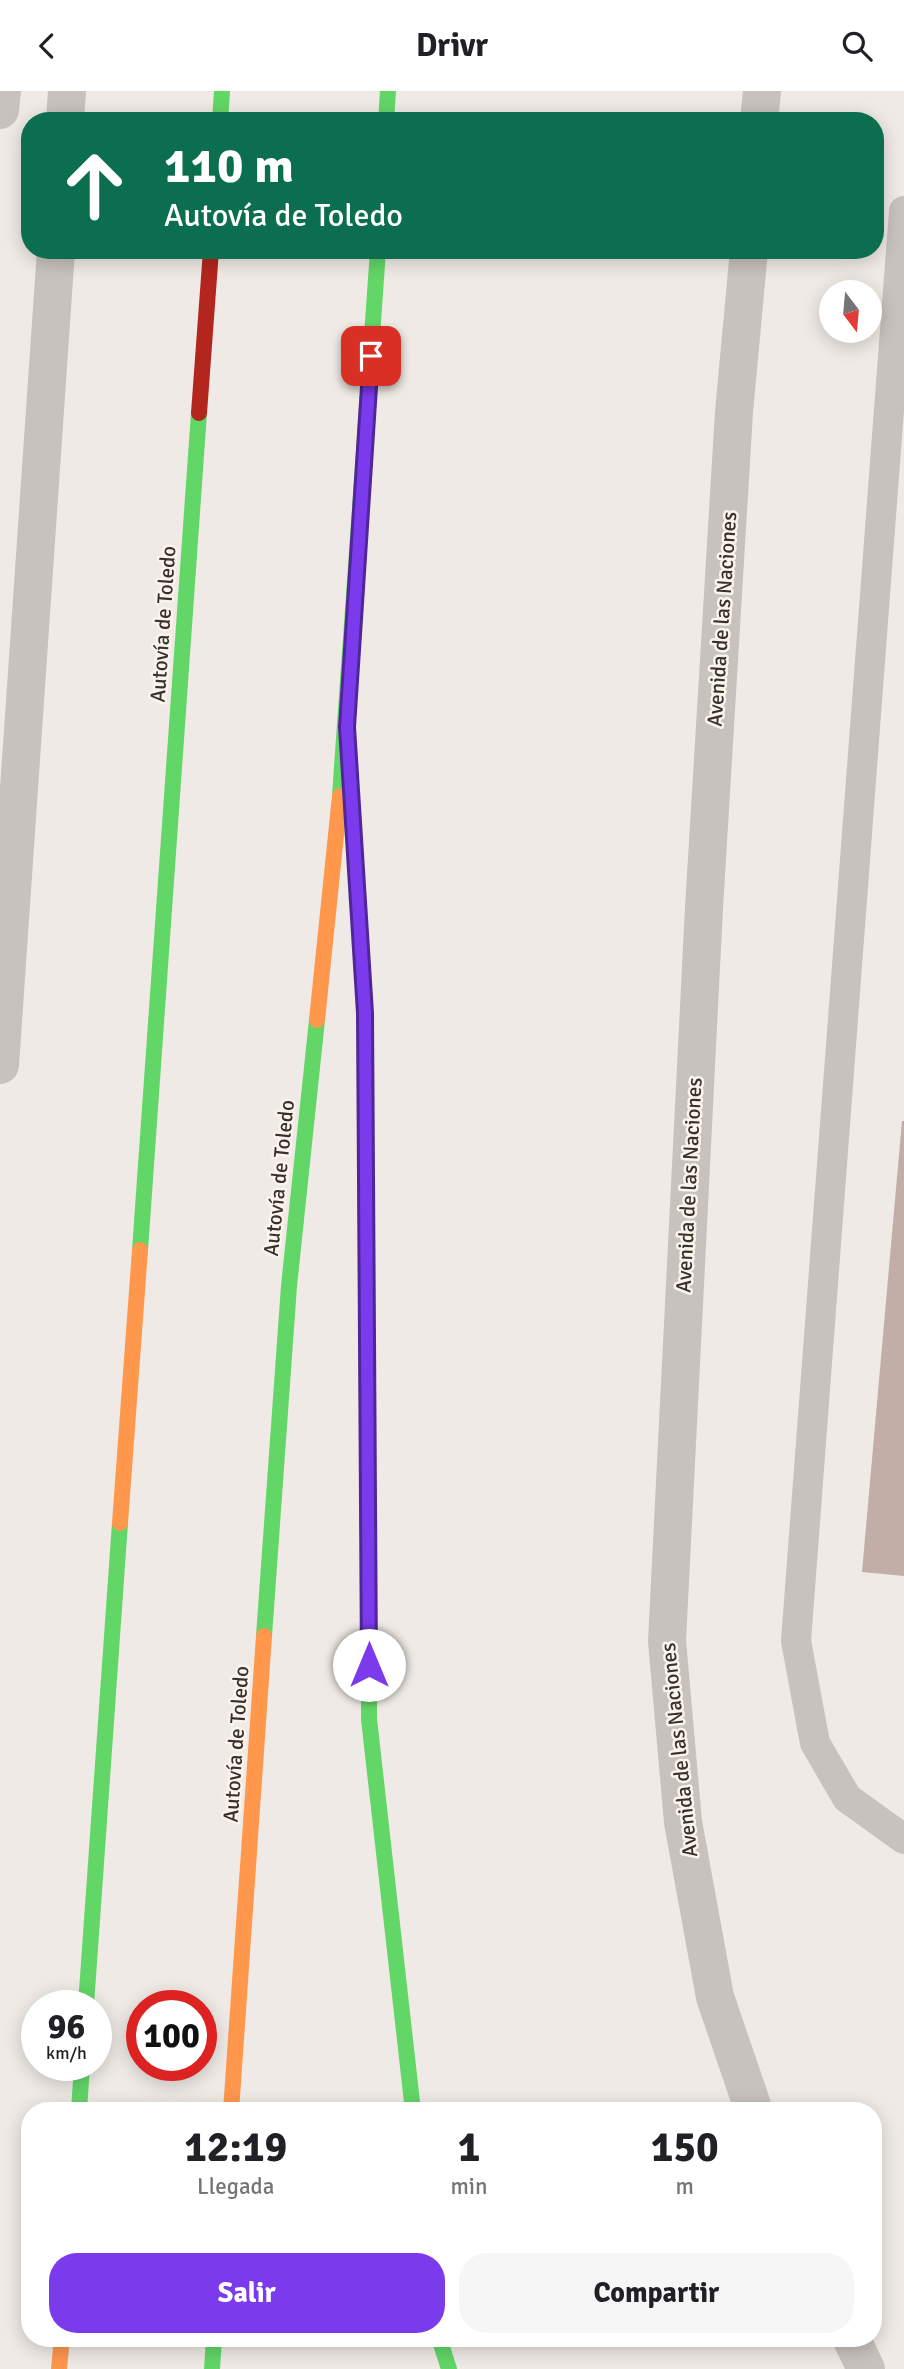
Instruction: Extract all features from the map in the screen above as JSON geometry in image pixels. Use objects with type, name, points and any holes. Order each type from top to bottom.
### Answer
[{"type":"highway","points":[[221,112],[222,91]]},
{"type":"highway","points":[[387,112],[388,91]]},
{"type":"highway","name":"Autovía de Toledo","points":[[87,1990],[210,259]]},
{"type":"highway","name":"Autovía de Toledo","points":[[231,2102],[289,1286],[347,727],[377,259]]},
{"type":"highway","points":[[347,727],[365,1013],[369,1719],[412,2102]]},
{"type":"highway","points":[[80,2102],[81,2081]]},
{"type":"highway","points":[[60,2369],[61,2347]]},
{"type":"highway","points":[[212,2369],[213,2347]]},
{"type":"highway","points":[[442,2347],[449,2369]]},
{"type":"street","points":[[0,110],[2,91]]},
{"type":"street","points":[[66,112],[67,91]]},
{"type":"street","points":[[760,112],[762,91]]},
{"type":"street","points":[[0,1065],[55,259]]},
{"type":"street","name":"Avenida de las Naciones","points":[[748,259],[734,412],[704,908],[667,1641],[683,1822],[715,1997],[751,2102]]},
{"type":"street","points":[[855,2347],[866,2369]]},
{"type":"lane","points":[[904,212],[796,1641],[815,1743],[846,1798],[904,1839]]},
{"type":"building","points":[[904,1121],[904,1576],[862,1572]]},
{"type":"traffic: fast","points":[[221,112],[222,91]]},
{"type":"traffic: fast","points":[[387,112],[388,91]]},
{"type":"traffic: fast","points":[[340,796],[377,259]]},
{"type":"traffic: fast","points":[[140,1250],[199,413]]},
{"type":"traffic: fast","points":[[264,1636],[289,1286],[317,1020]]},
{"type":"traffic: fast","points":[[87,1990],[120,1523]]},
{"type":"traffic: fast","points":[[369,1667],[369,1719],[412,2102]]},
{"type":"traffic: fast","points":[[80,2102],[81,2081]]},
{"type":"traffic: fast","points":[[212,2369],[213,2347]]},
{"type":"traffic: fast","points":[[442,2347],[449,2369]]},
{"type":"traffic: slow","points":[[317,1020],[340,796]]},
{"type":"traffic: slow","points":[[365,1100],[367,1417]]},
{"type":"traffic: slow","points":[[120,1523],[140,1250]]},
{"type":"traffic: slow","points":[[232,2102],[264,1636]]},
{"type":"traffic: slow","points":[[59,2369],[61,2347]]},
{"type":"traffic: jam","points":[[199,413],[210,259]]},
{"type":"traffic: jam","points":[[354,838],[365,1013],[365,1100]]},
{"type":"traffic: jam","points":[[367,1417],[369,1667]]},
{"type":"route","points":[[369,1665],[365,1013],[347,727],[371,356]]}]
